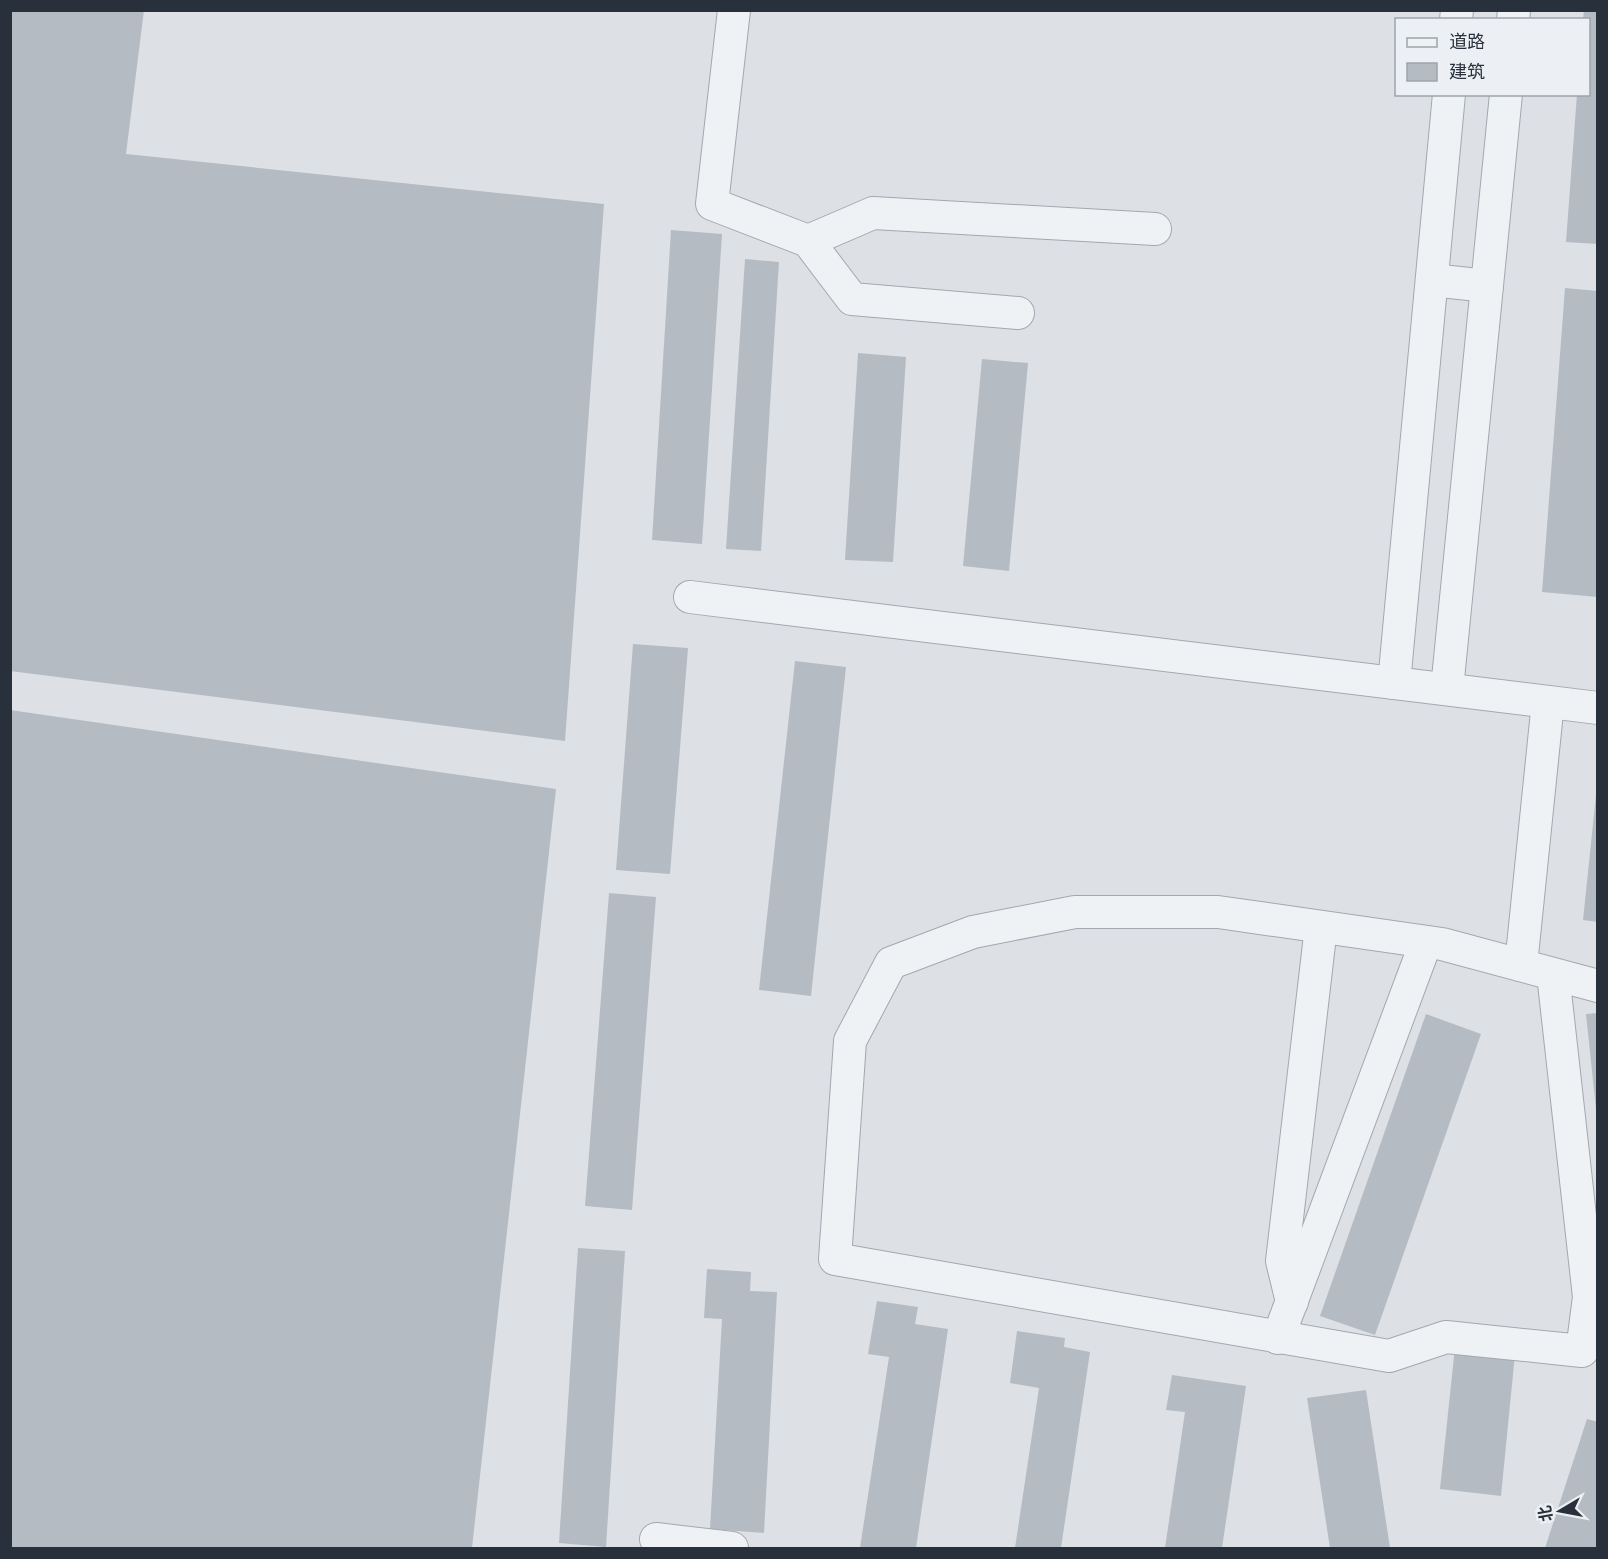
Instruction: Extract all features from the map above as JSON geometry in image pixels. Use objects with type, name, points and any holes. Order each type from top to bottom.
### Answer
[{"type":"street","points":[[734,10],[712,204],[808,241],[852,298],[1018,313]]},
{"type":"street","points":[[1394,683],[1449,96]]},
{"type":"street","points":[[1447,689],[1506,96]]},
{"type":"street","points":[[808,241],[873,213],[1155,229]]},
{"type":"street","points":[[1432,280],[1487,286]]},
{"type":"street","points":[[690,597],[1598,708]]},
{"type":"street","points":[[1521,965],[1548,702]]},
{"type":"street","points":[[1553,974],[1589,1297],[1582,1351],[1446,1337],[1389,1356],[836,1259],[850,1041],[891,963],[973,932],[1075,912],[1218,912],[1426,942],[1521,965],[1598,986]]},
{"type":"street","points":[[1292,1302],[1282,1261],[1321,927]]},
{"type":"street","points":[[1278,1338],[1426,942]]},
{"type":"street","points":[[656,1539],[732,1548]]},
{"type":"building","points":[[10,10],[144,10],[126,154],[604,204],[565,741],[10,671]]},
{"type":"building","points":[[1584,10],[1598,10],[1598,244],[1566,242],[1577,96],[1590,96],[1590,18],[1583,18]]},
{"type":"building","points":[[671,230],[722,234],[702,544],[652,540]]},
{"type":"building","points":[[745,259],[779,262],[761,551],[726,549]]},
{"type":"building","points":[[1565,288],[1598,291],[1598,597],[1542,592]]},
{"type":"building","points":[[858,353],[906,357],[893,562],[845,560]]},
{"type":"building","points":[[982,359],[1028,363],[1009,571],[963,566]]},
{"type":"building","points":[[633,644],[688,648],[670,874],[616,870]]},
{"type":"building","points":[[795,661],[846,667],[811,996],[759,990]]},
{"type":"building","points":[[10,710],[556,789],[472,1548],[10,1548]]},
{"type":"building","points":[[1596,795],[1598,795],[1598,922],[1583,920]]},
{"type":"building","points":[[609,893],[656,897],[632,1210],[585,1206]]},
{"type":"building","points":[[1598,1013],[1598,1109],[1596,1109],[1586,1014]]},
{"type":"building","points":[[1426,1014],[1481,1034],[1375,1335],[1320,1316]]},
{"type":"building","points":[[578,1248],[625,1251],[606,1547],[559,1543]]},
{"type":"building","points":[[707,1269],[751,1272],[750,1291],[777,1292],[764,1533],[710,1529],[722,1319],[704,1318]]},
{"type":"building","points":[[877,1301],[918,1307],[915,1324],[948,1329],[916,1548],[860,1548],[889,1357],[868,1354]]},
{"type":"building","points":[[1017,1331],[1065,1338],[1064,1347],[1090,1352],[1061,1548],[1015,1548],[1039,1388],[1010,1383]]},
{"type":"building","points":[[1455,1347],[1515,1354],[1501,1496],[1440,1489]]},
{"type":"building","points":[[1172,1375],[1246,1386],[1222,1548],[1165,1548],[1185,1412],[1166,1410]]},
{"type":"building","points":[[1366,1390],[1390,1548],[1330,1548],[1307,1398]]},
{"type":"building","points":[[1587,1419],[1598,1422],[1598,1548],[1545,1548]]}]
